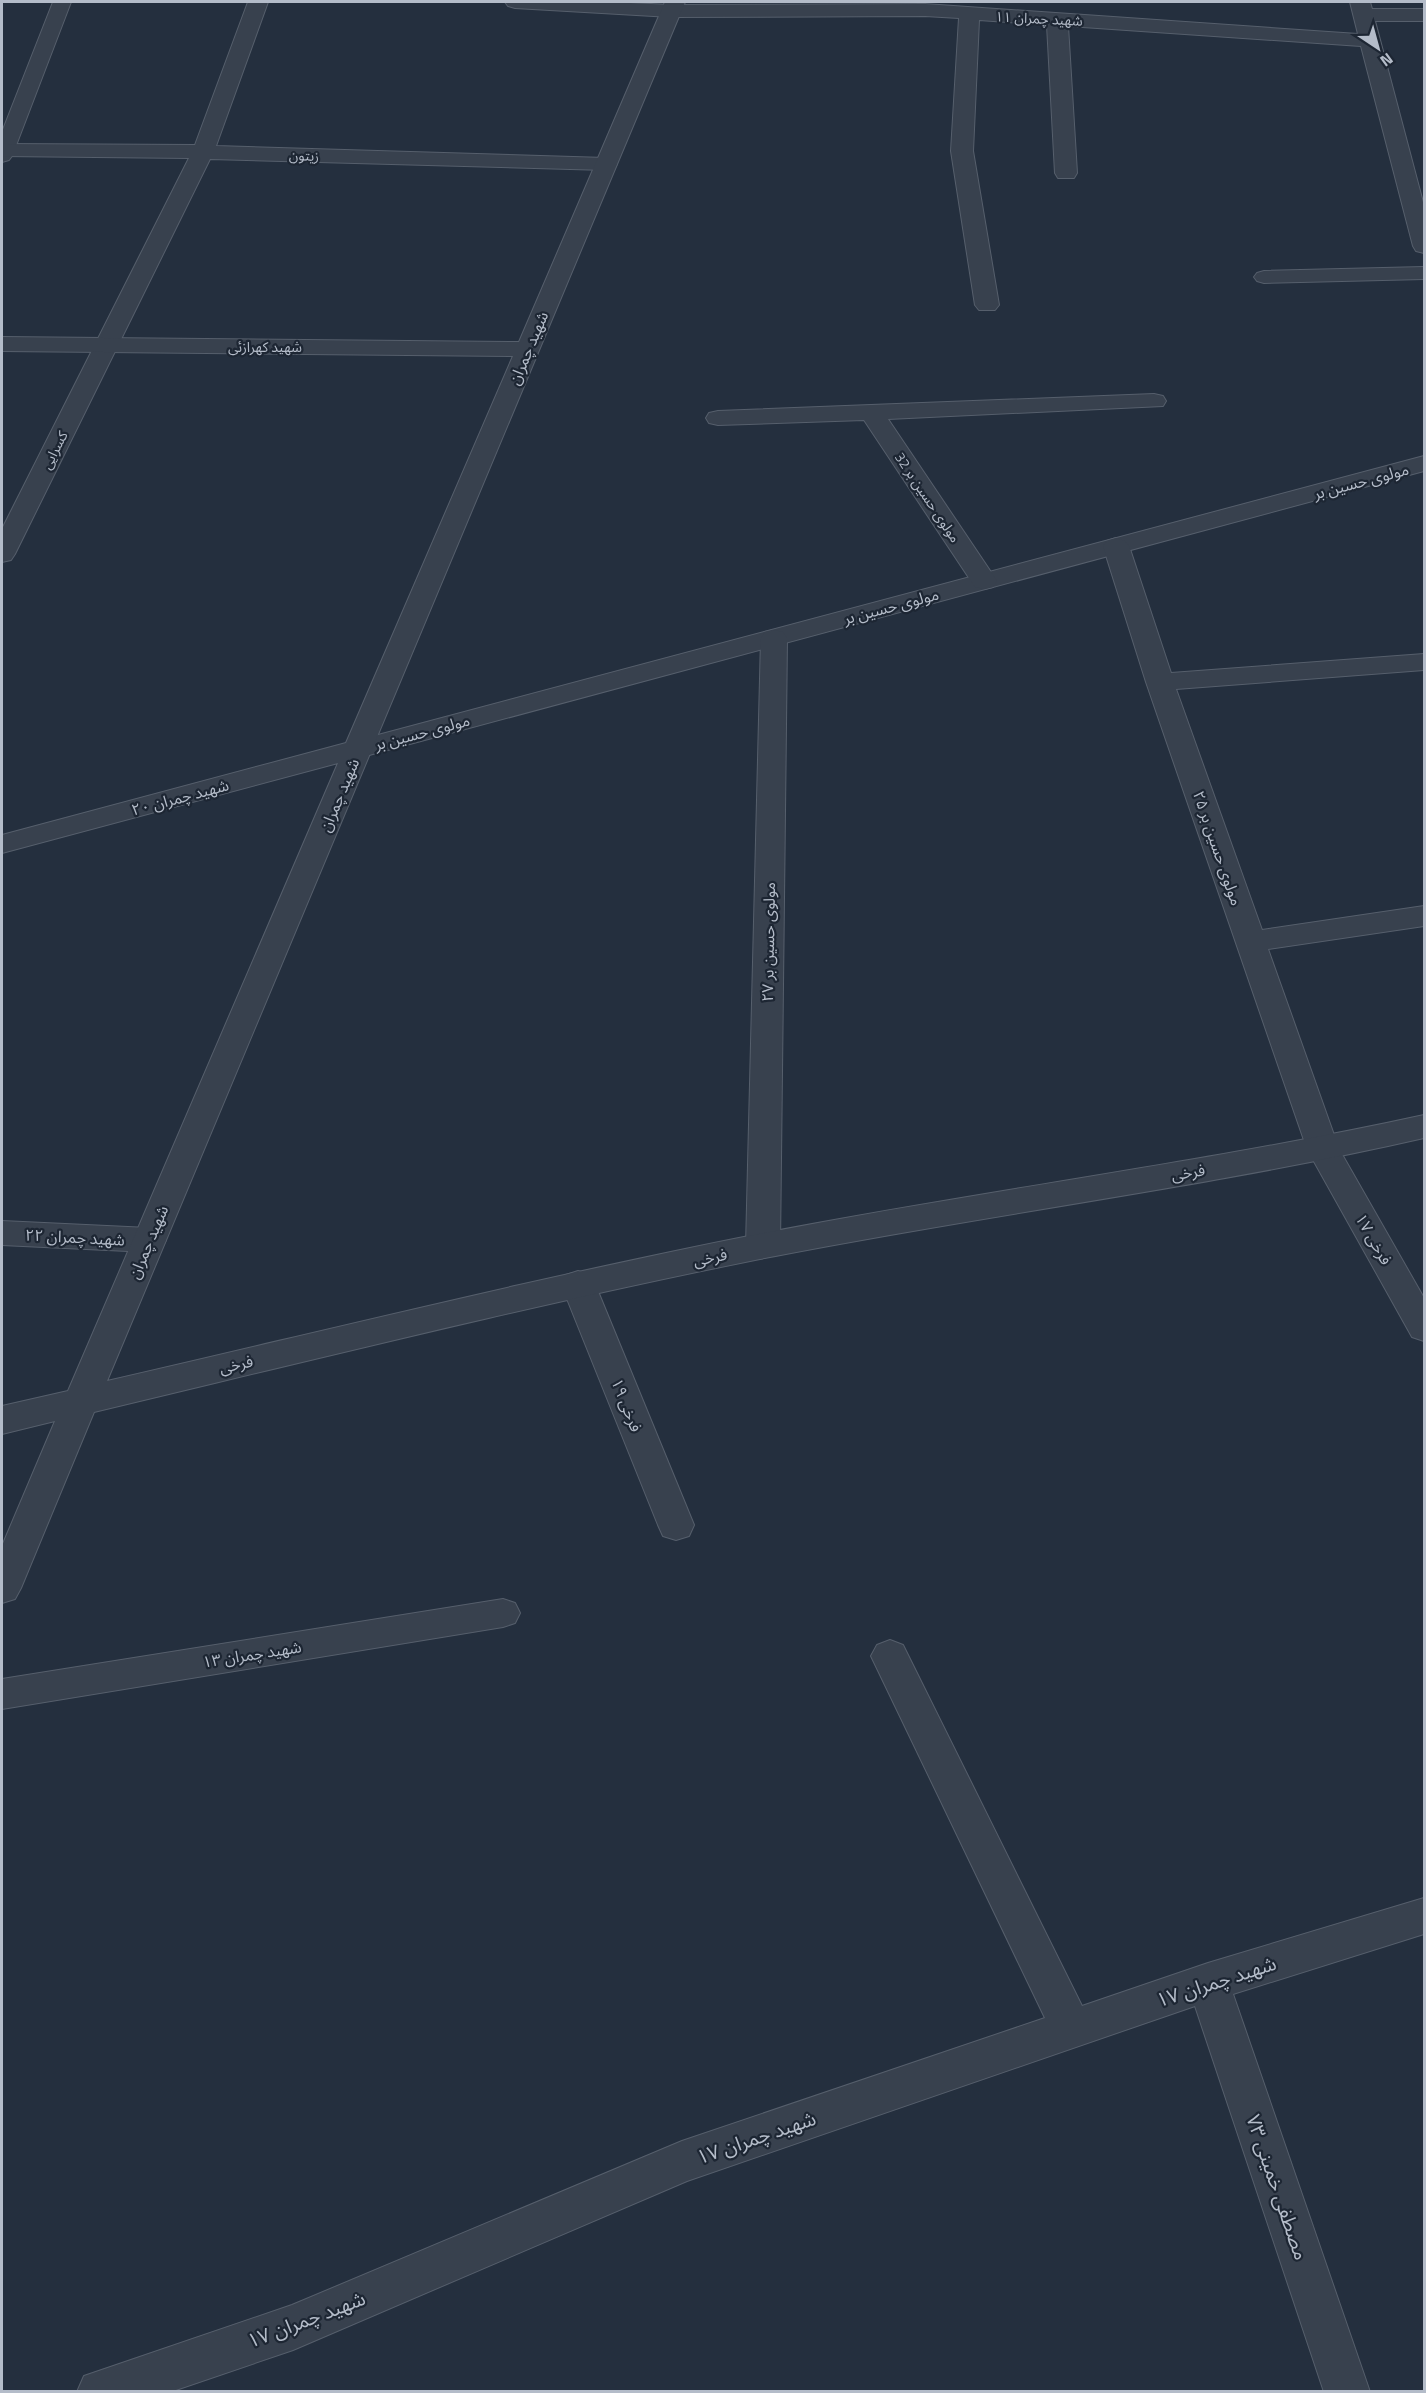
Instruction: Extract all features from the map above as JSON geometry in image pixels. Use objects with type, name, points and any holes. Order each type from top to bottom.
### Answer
[{"type":"street","name":"کسرایی","points":[[2,554],[202,152],[258,2]]},
{"type":"street","name":"شهید چمران ۱۱","points":[[515,2],[925,10],[969,15],[1057,18],[1371,40]]},
{"type":"street","name":"شهید چمران","points":[[2,1588],[673,6]]},
{"type":"street","points":[[1425,15],[1362,8],[1425,246]]},
{"type":"street","points":[[969,15],[962,151],[987,305]]},
{"type":"street","points":[[1057,18],[1066,173]]},
{"type":"street","name":"زیتون","points":[[2,152],[202,152],[606,164]]},
{"type":"street","name":"شهید کهرازئی","points":[[2,344],[528,349]]},
{"type":"street","points":[[718,418],[872,414],[1154,401]]},
{"type":"street","name":"مولوی حسین بر 32","points":[[872,414],[984,581]]},
{"type":"street","name":"مولوی حسین بر","points":[[358,750],[1425,464]]},
{"type":"street","name":"مولوی حسین بر ۲۵","points":[[1116,546],[1160,682],[1323,1149]]},
{"type":"street","name":"مولوی حسین بر ۲۷","points":[[763,1246],[774,638]]},
{"type":"street","points":[[1160,682],[1425,662]]},
{"type":"street","name":"شهید چمران ۲۰","points":[[2,844],[358,750]]},
{"type":"street","points":[[1251,942],[1425,916]]},
{"type":"street","name":"فرخی","points":[[2,1420],[578,1284],[763,1246],[1323,1149],[1425,1127]]},
{"type":"street","name":"فرخی ۱۷","points":[[1323,1149],[1425,1329]]},
{"type":"street","name":"شهید چمران ۲۲","points":[[2,1233],[149,1240]]},
{"type":"street","name":"فرخی ۱۹","points":[[578,1284],[676,1525]]},
{"type":"street","points":[[890,1656],[1071,2028]]},
{"type":"street","name":"شهید چمران ۱۷","points":[[100,2391],[293,2327],[682,2162],[1208,1982],[1425,1916]]},
{"type":"street","name":"مصطفی خمینی ۷۳","points":[[1208,1982],[1347,2391]]},
{"type":"lane","points":[[2,152],[62,2]]},
{"type":"lane","points":[[1264,277],[1425,273]]},
{"type":"lane","name":"شهید چمران ۱۳","points":[[2,1694],[503,1613]]}]
